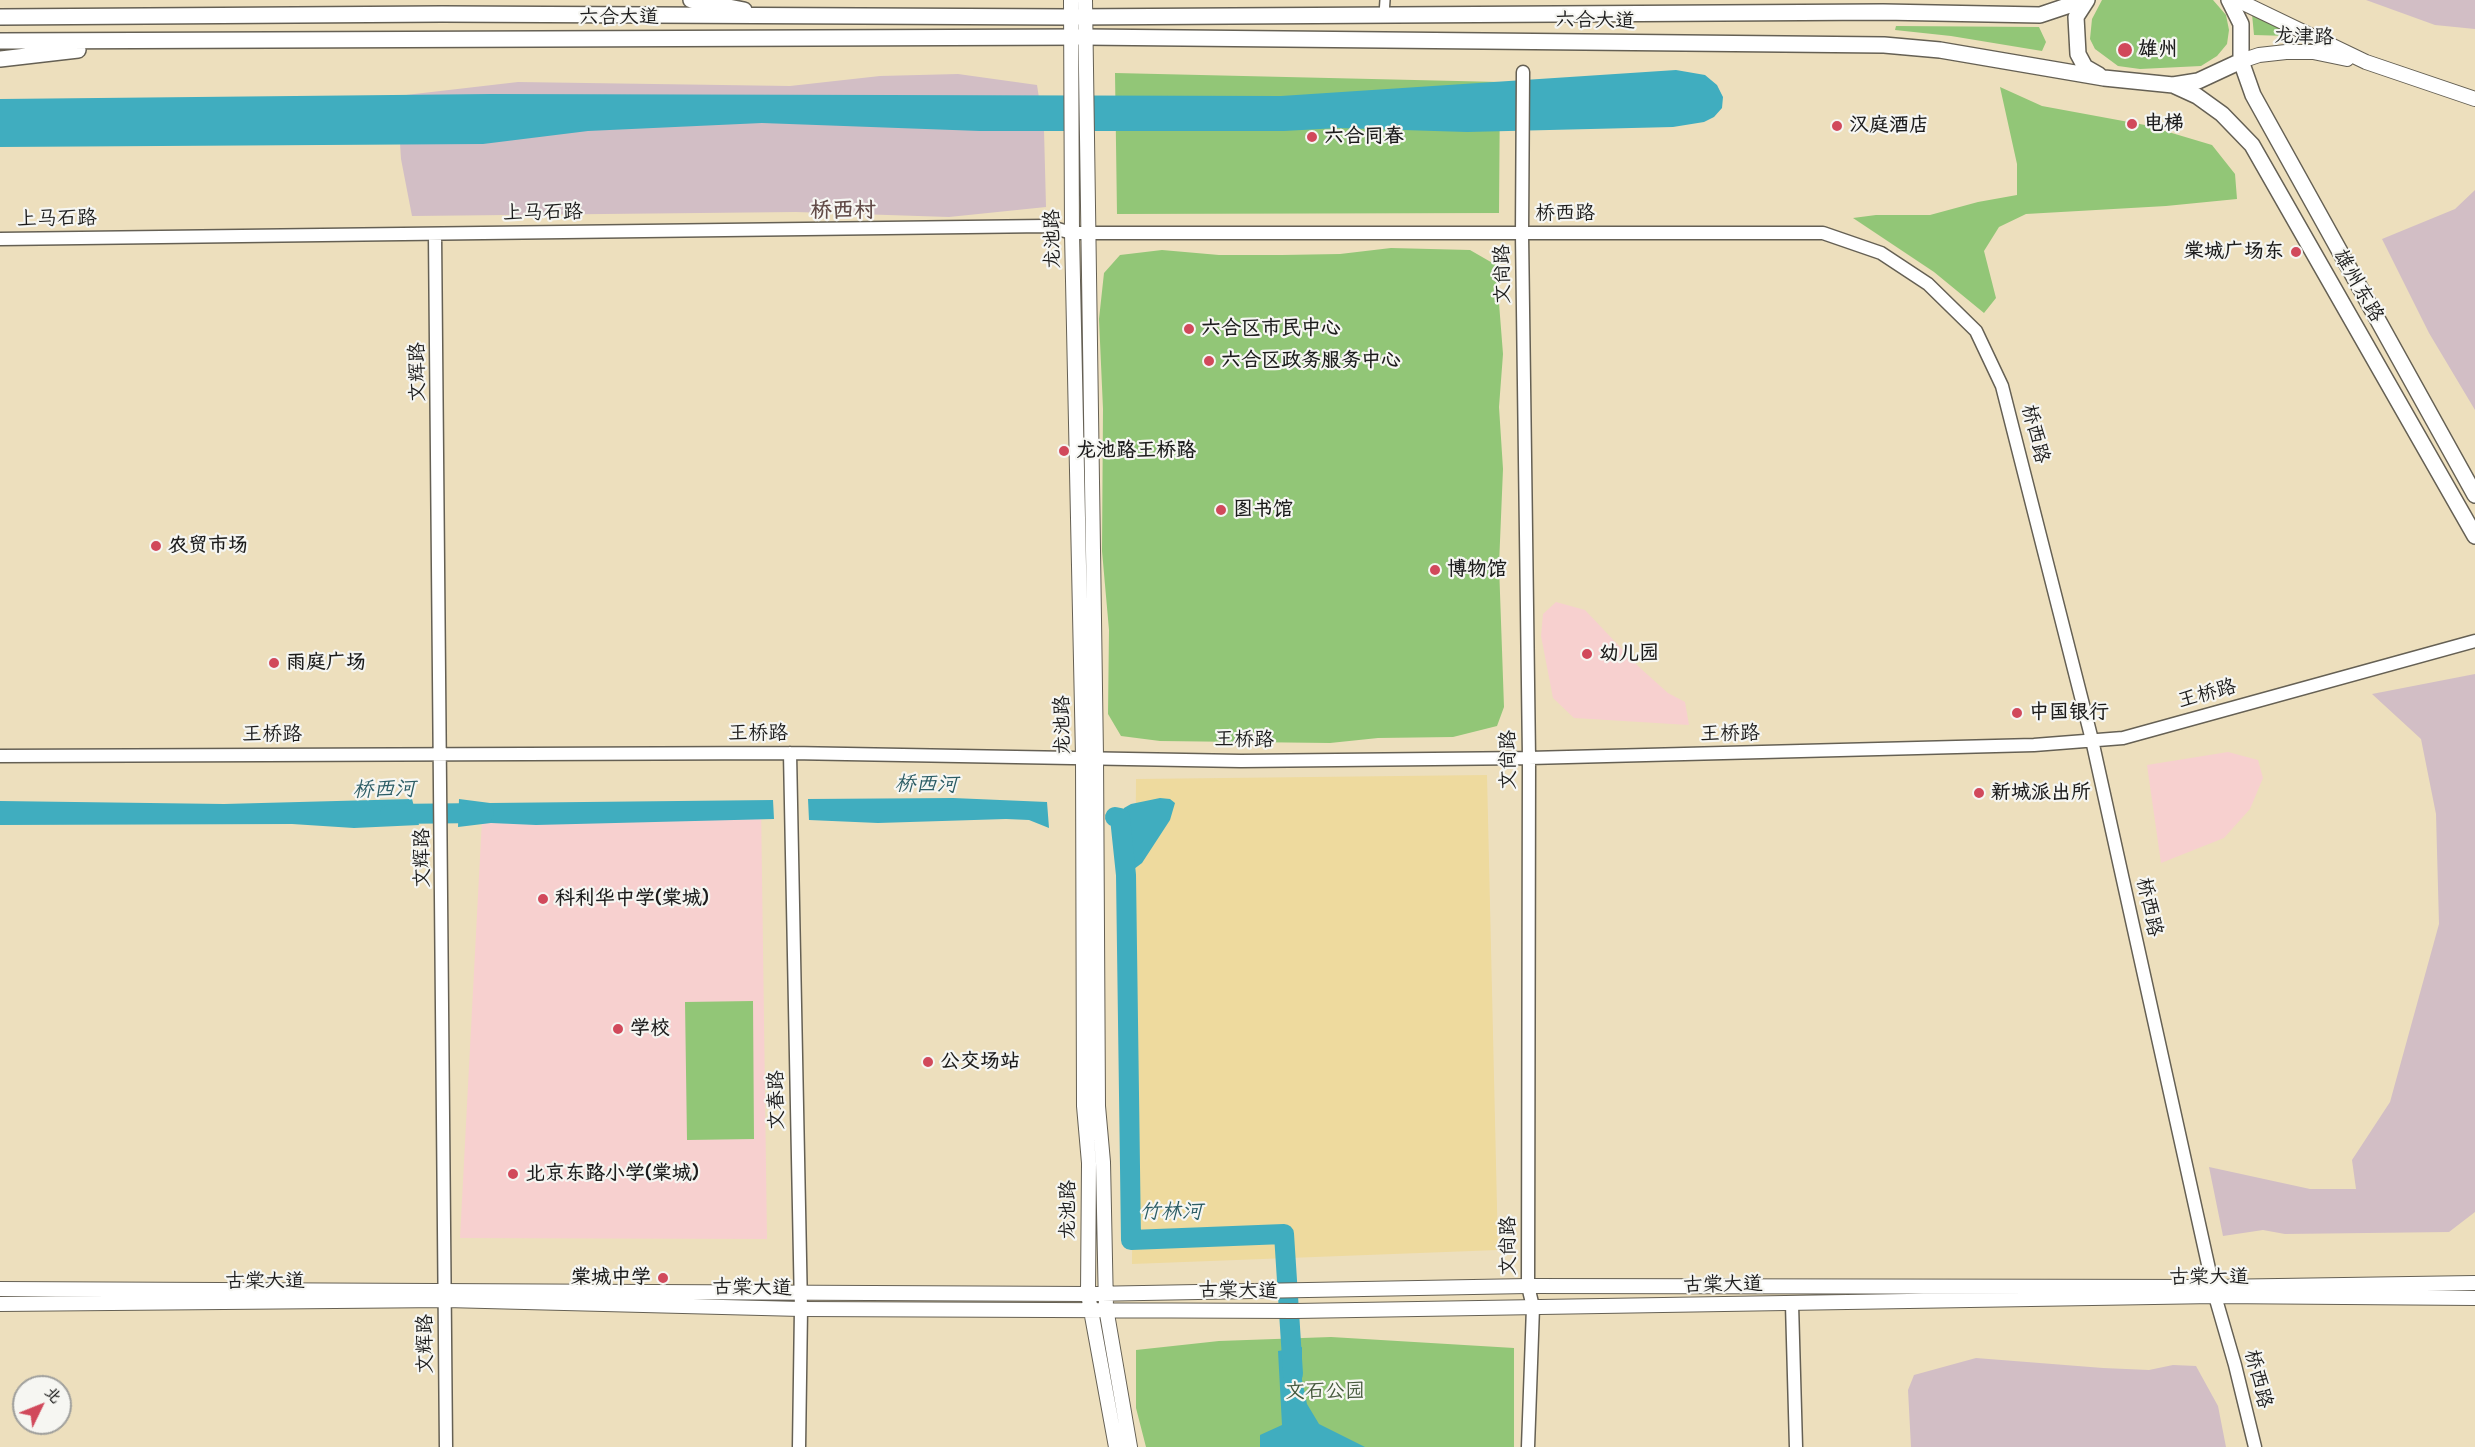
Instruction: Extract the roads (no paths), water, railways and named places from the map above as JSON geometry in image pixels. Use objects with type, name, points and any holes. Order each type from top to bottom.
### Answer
[{"type":"highway","points":[[691,0],[770,17]]},
{"type":"highway","points":[[2086,0],[2076,17],[2078,54],[2085,67],[2104,78]]},
{"type":"highway","name":"六合大道","points":[[0,18],[442,14],[770,17],[1077,16],[1384,8],[2040,15],[2086,0]]},
{"type":"highway","name":"雄州东路","points":[[2229,0],[2241,24],[2241,61],[2253,95],[2475,495]]},
{"type":"highway","name":"六合大道","points":[[168,42],[1077,37],[1884,45],[1940,50],[2104,78],[2173,85]]},
{"type":"highway","points":[[0,41],[168,42]]},
{"type":"highway","points":[[0,58],[168,42]]},
{"type":"highway","points":[[2173,85],[2198,81],[2241,61]]},
{"type":"highway","name":"雄州东路","points":[[2173,85],[2197,96],[2222,114],[2252,145],[2475,536]]},
{"type":"main road","name":"龙池路","points":[[1071,0],[1077,16],[1089,756],[1106,1308],[1130,1447]]},
{"type":"main road","name":"龙池路","points":[[1077,16],[1084,0]]},
{"type":"main road","name":"龙津路","points":[[2237,0],[2367,62],[2475,99]]},
{"type":"main road","name":"龙津路","points":[[2241,61],[2259,55],[2313,52],[2367,62]]},
{"type":"main road","name":"龙池路","points":[[1089,756],[1084,1107],[1089,1162],[1088,1294],[1116,1447]]},
{"type":"main road","name":"古棠大道","points":[[0,1304],[446,1295],[801,1309],[1106,1308],[1295,1311],[1792,1304],[2475,1283]]},
{"type":"main road","name":"古棠大道","points":[[0,1289],[446,1295],[1088,1294],[1528,1286],[2214,1292],[2475,1298]]},
{"type":"street","name":"文尚路","points":[[1524,72],[1522,234],[1529,758],[1528,1286],[1533,1307],[1528,1447]]},
{"type":"street","name":"上马石路","points":[[0,239],[1047,226],[1079,233]]},
{"type":"street","name":"桥西路","points":[[1079,233],[1822,233],[1881,253],[1928,284],[1976,331],[2002,386],[2092,740],[2214,1292],[2255,1447]]},
{"type":"street","name":"文辉路","points":[[435,234],[446,1447]]},
{"type":"street","name":"王桥路","points":[[0,756],[790,753],[1240,760],[1529,758],[2034,745],[2123,738],[2475,641]]},
{"type":"street","name":"文春路","points":[[790,753],[801,1309],[799,1447]]},
{"type":"street","points":[[1792,1304],[1796,1447]]},
{"type":"water","points":[[1676,70],[1705,75],[1717,85],[1723,97],[1722,108],[1714,117],[1704,122],[1673,127],[1467,132],[1338,128],[1284,131],[980,131],[762,123],[588,131],[483,144],[0,147],[0,99],[491,94],[1281,96]]},
{"type":"water","points":[[953,798],[1047,802],[1049,828],[1029,820],[1006,819],[878,823],[809,820],[808,799]]},
{"type":"water","points":[[1160,798],[1170,799],[1175,803],[1170,820],[1142,863],[1126,875],[1119,853],[1120,818],[1124,808],[1131,804]]},
{"type":"water","points":[[412,799],[419,825],[354,828],[292,824],[0,825],[0,801],[224,804]]},
{"type":"water","points":[[459,799],[490,803],[773,800],[774,819],[536,825],[491,823],[458,827]]},
{"type":"water","points":[[1302,1347],[1302,1380],[1307,1404],[1319,1424],[1365,1447],[1260,1447],[1260,1435],[1282,1425],[1278,1351]]},
{"type":"waterway","name":"桥西河","points":[[390,814],[484,813]]},
{"type":"waterway","name":"竹林河","points":[[1115,817],[1120,818],[1126,875],[1131,1240],[1284,1234],[1293,1374]]},
{"type":"place","name":"雄州","points":[[2125,50]]},
{"type":"place","name":"电梯","points":[[2132,124]]},
{"type":"place","name":"汉庭酒店","points":[[1837,126]]},
{"type":"place","name":"六合同春","points":[[1312,137]]},
{"type":"place","name":"棠城广场东","points":[[2296,252]]},
{"type":"place","name":"六合区市民中心","points":[[1189,329]]},
{"type":"place","name":"六合区政务服务中心","points":[[1209,361]]},
{"type":"place","name":"龙池路王桥路","points":[[1064,451]]},
{"type":"place","name":"图书馆","points":[[1221,510]]},
{"type":"place","name":"农贸市场","points":[[156,546]]},
{"type":"place","name":"博物馆","points":[[1435,570]]},
{"type":"place","name":"幼儿园","points":[[1587,654]]},
{"type":"place","name":"雨庭广场","points":[[274,663]]},
{"type":"place","name":"中国银行","points":[[2017,713]]},
{"type":"place","name":"新城派出所","points":[[1979,793]]},
{"type":"place","name":"科利华中学(棠城)","points":[[543,899]]},
{"type":"place","name":"学校","points":[[618,1029]]},
{"type":"place","name":"公交场站","points":[[928,1062]]},
{"type":"place","name":"北京东路小学(棠城)","points":[[513,1174]]},
{"type":"place","name":"棠城中学","points":[[663,1278]]},
{"type":"district","name":"桥西村","points":[[843,211]]},
{"type":"park label","name":"文石公园","points":[[1325,1392]]}]
